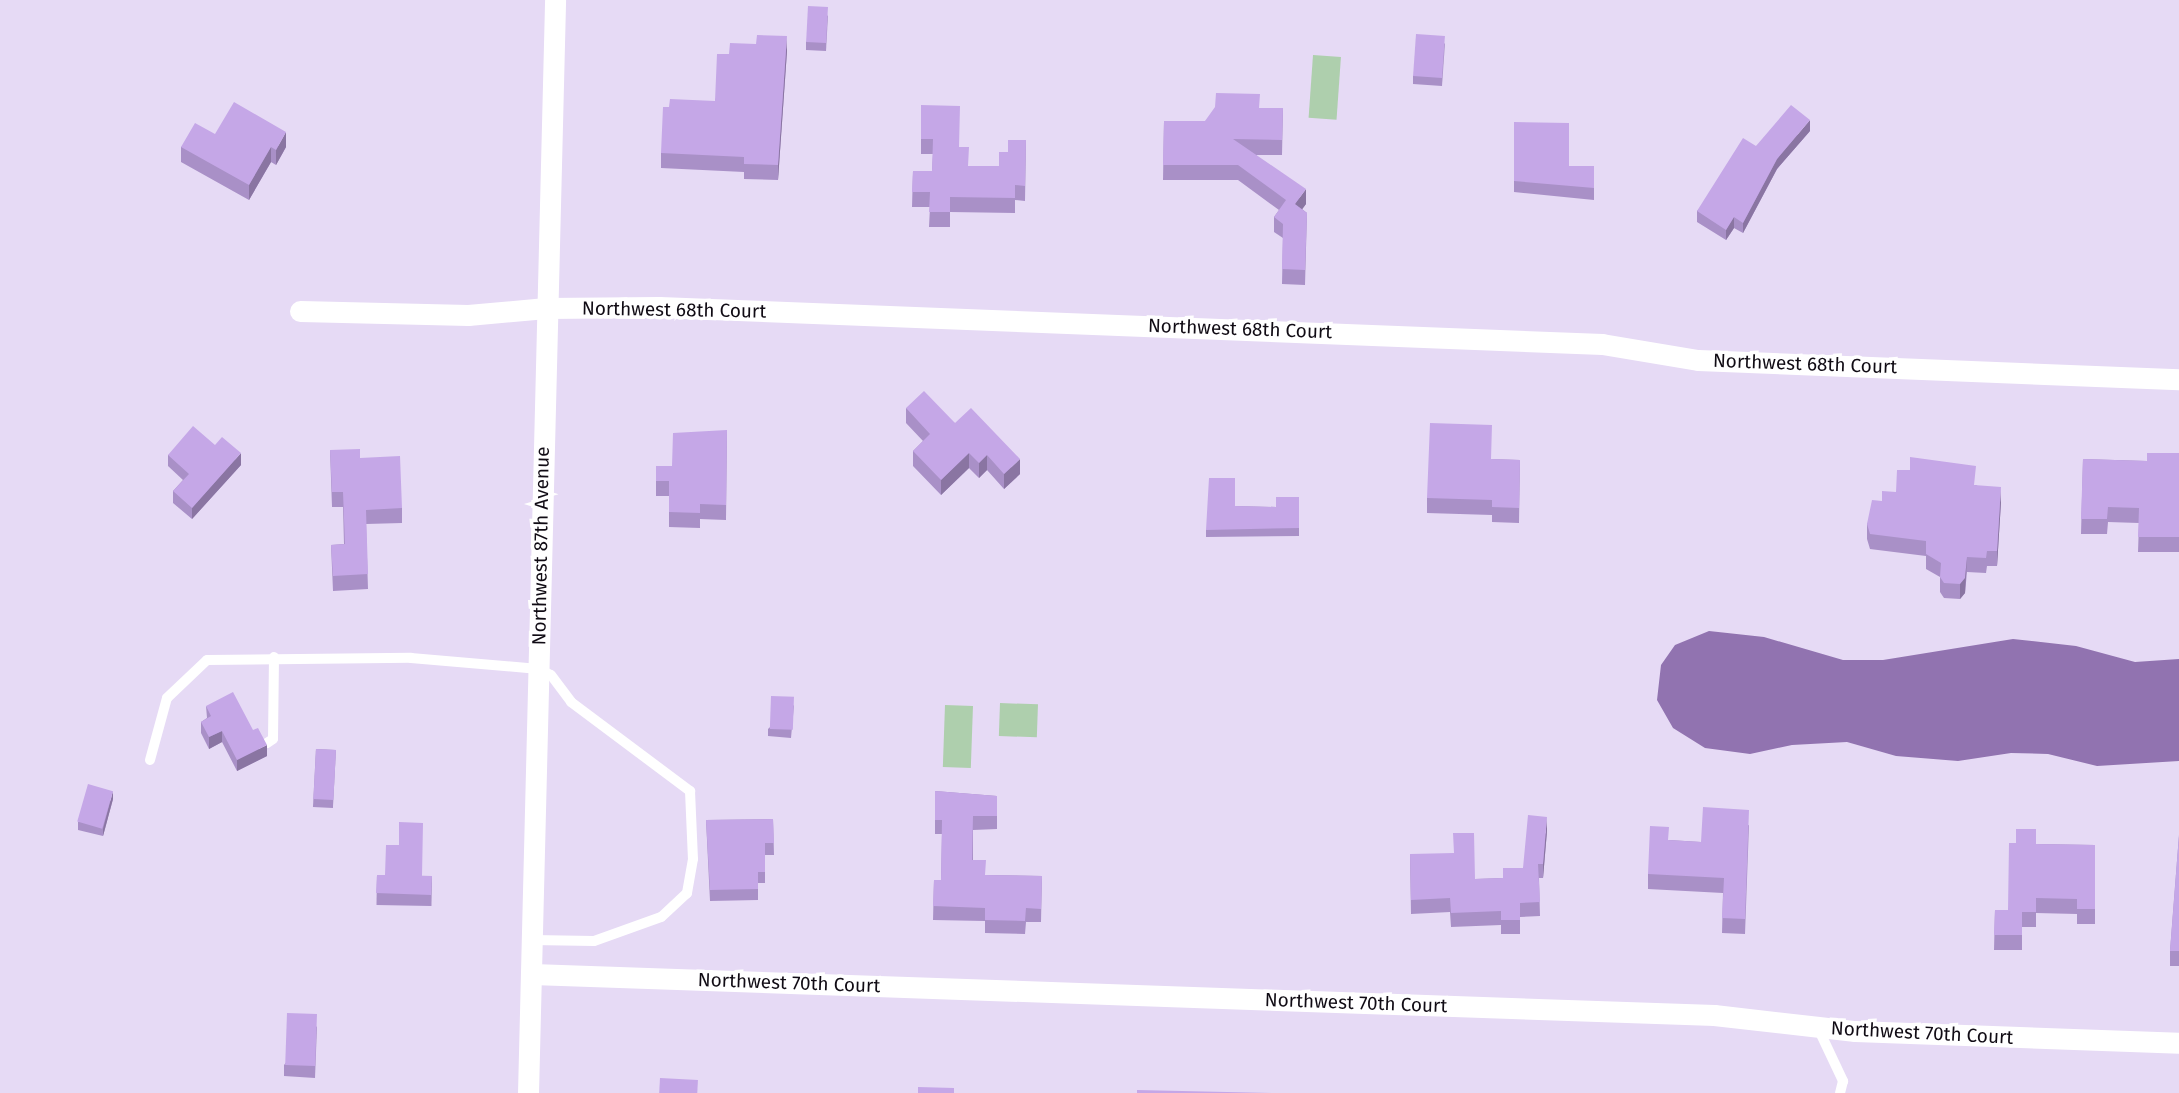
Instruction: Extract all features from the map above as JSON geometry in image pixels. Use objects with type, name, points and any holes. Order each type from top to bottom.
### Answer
[{"type":"street","name":"Northwest 87th Avenue","points":[[528,1093],[555,0]]},
{"type":"street","name":"Northwest 68th Court","points":[[300,311],[468,315],[547,308],[659,307],[1602,344],[1698,360],[2179,379]]},
{"type":"street","name":"Northwest 70th Court","points":[[531,974],[1714,1015],[1818,1028],[2179,1043]]},
{"type":"lane","points":[[267,743],[273,738],[274,657]]},
{"type":"lane","points":[[150,760],[167,698],[206,660],[274,657],[411,658],[538,669],[551,675],[571,702],[690,791],[693,859],[687,893],[661,917],[594,941],[533,940]]},
{"type":"lane","points":[[1818,1028],[1843,1081],[1840,1093]]},
{"type":"green space","points":[[1313,55],[1341,57],[1337,120],[1309,118]]},
{"type":"green space","points":[[1000,703],[1038,704],[1037,737],[999,736]]},
{"type":"green space","points":[[945,705],[973,706],[971,768],[943,767]]},
{"type":"shaded area","points":[[1709,631],[1764,637],[1843,660],[1883,660],[2013,639],[2076,646],[2135,662],[2179,659],[2179,761],[2097,766],[2048,754],[2011,753],[1958,761],[1896,756],[1847,742],[1792,745],[1750,754],[1705,748],[1673,728],[1657,700],[1661,665],[1675,645]]},
{"type":"building","points":[[808,6],[828,7],[826,43],[806,42]]},
{"type":"building","points":[[1416,34],[1445,36],[1442,78],[1413,76]]},
{"type":"building","points":[[757,35],[787,36],[778,165],[744,164],[744,157],[661,153],[663,107],[669,107],[670,99],[715,101],[717,54],[729,54],[730,43],[756,44]]},
{"type":"building","points":[[1216,93],[1260,94],[1259,108],[1283,108],[1282,140],[1233,139],[1306,189],[1295,204],[1307,213],[1305,270],[1282,269],[1283,224],[1274,217],[1286,200],[1238,165],[1163,165],[1164,121],[1205,121],[1215,107]]},
{"type":"building","points":[[234,102],[286,132],[276,150],[271,147],[249,185],[181,147],[195,123],[215,134]]},
{"type":"building","points":[[921,105],[960,106],[959,147],[969,147],[968,166],[999,166],[999,152],[1008,152],[1008,140],[1026,140],[1025,186],[1015,185],[1015,198],[950,197],[950,212],[929,212],[930,192],[912,192],[913,171],[932,171],[933,139],[921,139]]},
{"type":"building","points":[[1791,105],[1810,120],[1777,159],[1743,223],[1734,217],[1726,230],[1697,211],[1743,138],[1756,146]]},
{"type":"building","points":[[1514,122],[1569,123],[1569,166],[1594,166],[1594,188],[1514,181]]},
{"type":"building","points":[[924,391],[955,423],[971,408],[1020,459],[1004,474],[987,455],[979,463],[969,453],[941,480],[913,451],[930,434],[906,408]]},
{"type":"building","points":[[1430,423],[1492,425],[1491,459],[1520,460],[1519,508],[1492,507],[1492,500],[1427,498]]},
{"type":"building","points":[[193,426],[215,445],[222,437],[241,453],[192,508],[173,491],[189,474],[168,455]]},
{"type":"building","points":[[727,430],[726,505],[700,504],[700,513],[669,512],[669,481],[656,481],[656,466],[672,466],[673,433]]},
{"type":"building","points":[[360,449],[360,458],[400,456],[402,508],[366,510],[368,574],[333,576],[331,545],[345,544],[343,492],[332,492],[330,450]]},
{"type":"building","points":[[2147,453],[2179,453],[2179,537],[2138,537],[2139,508],[2108,507],[2107,519],[2081,519],[2083,459],[2147,461]]},
{"type":"building","points":[[1910,457],[1976,466],[1974,485],[2001,487],[1997,551],[1987,551],[1986,558],[1967,557],[1965,578],[1960,584],[1944,583],[1940,577],[1941,563],[1926,554],[1926,541],[1870,534],[1867,524],[1872,500],[1882,501],[1882,491],[1896,492],[1897,470],[1910,470]]},
{"type":"building","points":[[1209,478],[1235,478],[1235,506],[1276,507],[1276,497],[1299,497],[1299,528],[1206,530]]},
{"type":"building","points":[[233,692],[253,730],[258,728],[267,745],[237,760],[222,731],[209,737],[201,722],[211,716],[206,706]]},
{"type":"building","points":[[771,696],[794,697],[793,730],[770,729]]},
{"type":"building","points":[[316,749],[336,750],[333,800],[313,799]]},
{"type":"building","points":[[88,784],[113,791],[102,829],[77,821]]},
{"type":"building","points":[[935,791],[997,796],[997,816],[973,816],[972,860],[986,860],[985,875],[1042,876],[1041,909],[1026,908],[1025,921],[985,920],[985,908],[933,906],[934,880],[941,880],[942,820],[935,820]]},
{"type":"building","points":[[1703,807],[1749,810],[1745,919],[1722,918],[1724,878],[1648,874],[1650,826],[1669,827],[1668,840],[1701,842]]},
{"type":"building","points":[[1528,815],[1547,817],[1543,864],[1538,864],[1540,902],[1520,903],[1520,920],[1501,920],[1501,911],[1451,913],[1450,898],[1411,900],[1410,854],[1454,853],[1453,833],[1474,833],[1475,879],[1503,878],[1503,868],[1523,868]]},
{"type":"building","points":[[773,819],[774,843],[765,843],[765,872],[758,872],[758,889],[710,890],[706,820]]},
{"type":"building","points":[[399,822],[423,823],[422,876],[432,876],[431,895],[376,893],[377,875],[385,875],[386,845],[399,845]]},
{"type":"building","points":[[2016,829],[2036,829],[2036,844],[2095,845],[2095,909],[2077,909],[2077,899],[2036,898],[2036,912],[2022,912],[2022,935],[1994,935],[1995,910],[2008,910],[2009,843],[2016,843]]},
{"type":"building","points":[[2179,835],[2179,951],[2170,951]]},
{"type":"building","points":[[287,1013],[317,1014],[315,1066],[285,1065]]},
{"type":"building","points":[[660,1078],[698,1080],[697,1093],[659,1093]]},
{"type":"building","points":[[918,1087],[954,1088],[954,1093],[918,1093]]},
{"type":"building","points":[[1137,1090],[1272,1093],[1137,1093]]}]
